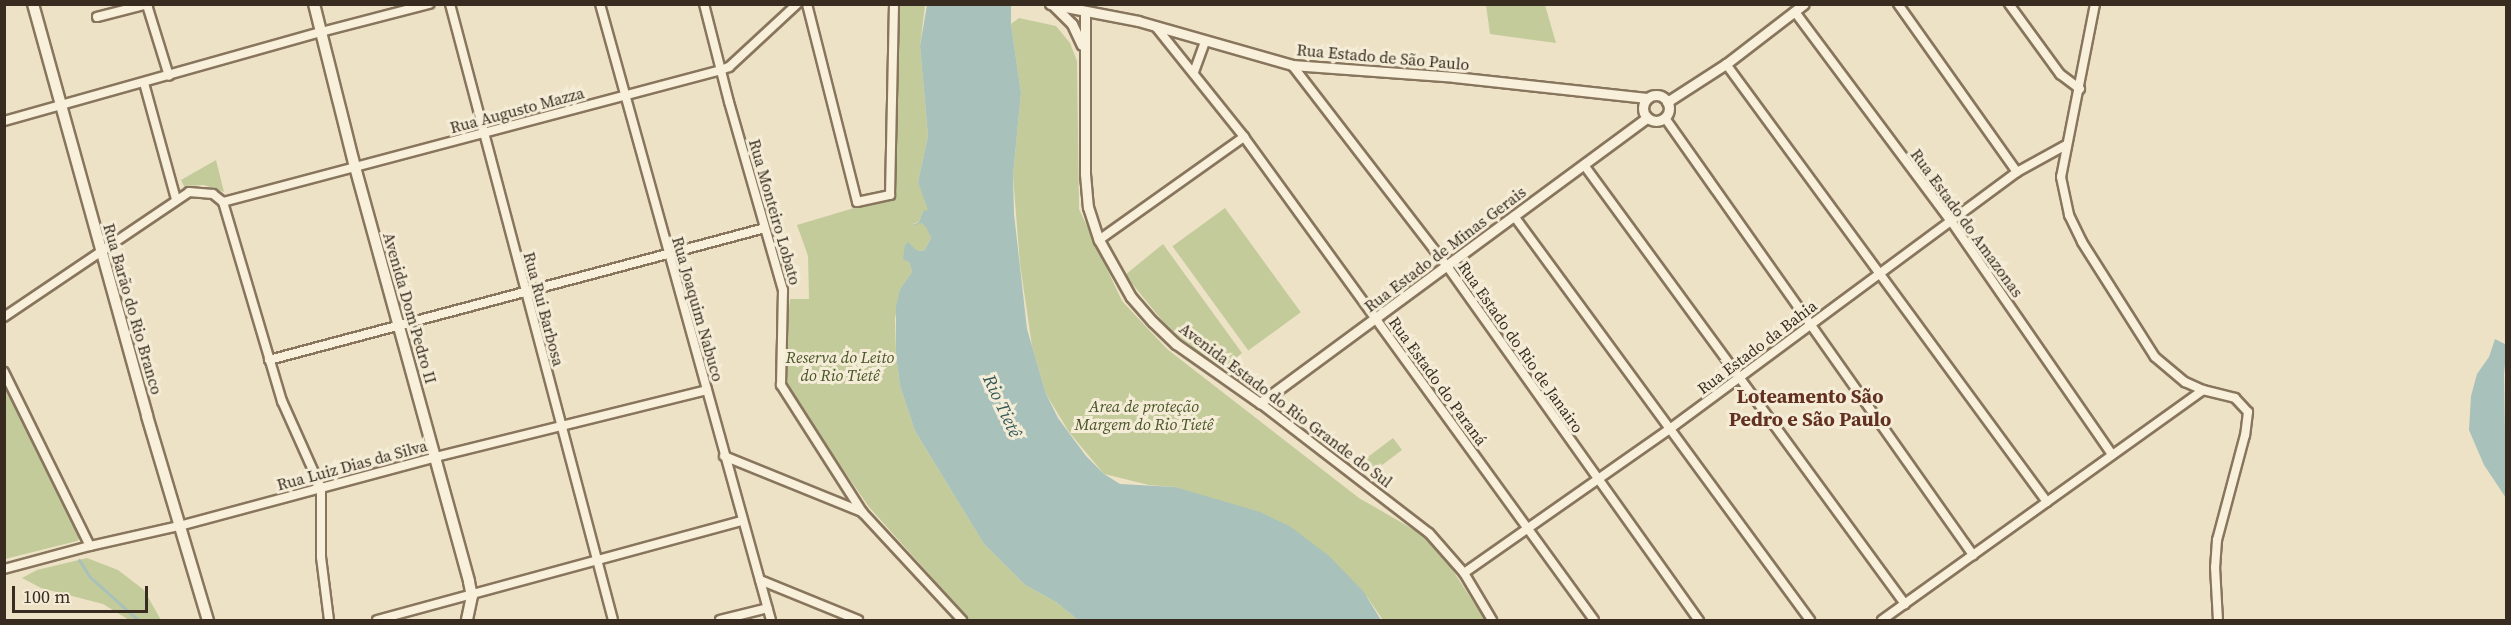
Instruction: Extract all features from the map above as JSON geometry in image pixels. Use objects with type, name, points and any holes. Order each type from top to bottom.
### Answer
[{"type":"main road","name":"Rua Barão do Rio Branco","points":[[33,4],[101,252],[208,621]]},
{"type":"main road","name":"Avenida Dom Pedro II","points":[[314,4],[355,167],[400,325],[472,596],[467,621]]},
{"type":"street","points":[[4,121],[429,4]]},
{"type":"street","name":"Rua Rui Barbosa","points":[[450,4],[482,133],[613,621]]},
{"type":"street","name":"Rua Joaquim Nabuco","points":[[600,4],[771,621]]},
{"type":"street","name":"Rua Monteiro Lobato","points":[[704,4],[785,300],[781,328],[781,385],[863,513],[962,621]]},
{"type":"street","name":"Rua Augusto Mazza","points":[[223,201],[722,70],[729,67],[797,4]]},
{"type":"street","points":[[807,4],[857,202],[890,195],[894,4]]},
{"type":"street","points":[[1667,102],[1726,64],[1804,4]]},
{"type":"street","points":[[1898,4],[2018,172]]},
{"type":"street","points":[[2009,4],[2060,74],[2080,89]]},
{"type":"street","points":[[2095,4],[2061,177],[2069,215],[2082,242],[2155,357],[2185,382],[2242,403],[2248,412],[2248,420],[2217,540],[2215,567],[2218,621]]},
{"type":"street","points":[[97,17],[147,5],[169,76]]},
{"type":"street","points":[[1051,5],[1072,25],[1086,53]]},
{"type":"street","name":"Rua Estado de São Paulo","points":[[1051,5],[1138,21],[1292,65],[1454,77],[1647,98]]},
{"type":"street","points":[[1072,25],[1082,11]]},
{"type":"street","name":"Avenida Estado do Rio Grande do Sul","points":[[1082,11],[1086,53],[1083,90],[1088,207],[1099,240],[1131,297],[1176,344],[1260,403],[1421,526],[1464,573],[1492,621]]},
{"type":"street","name":"Rua Estado do Amazonas","points":[[1795,12],[1952,221],[2112,454]]},
{"type":"street","name":"Rua Estado do Paraná","points":[[1156,27],[1244,137],[1594,621]]},
{"type":"street","points":[[1194,72],[1205,42]]},
{"type":"street","points":[[1726,64],[2047,502]]},
{"type":"street","name":"Rua Estado do Rio de Janairo","points":[[1292,65],[1447,266],[1699,621]]},
{"type":"street","points":[[144,83],[176,199]]},
{"type":"street","points":[[1656,95],[1667,102],[1669,111],[1665,118],[1656,121],[1647,118],[1642,106],[1647,98],[1656,95]]},
{"type":"street","name":"Rua Estado de Minas Gerais","points":[[1260,403],[1647,118]]},
{"type":"street","points":[[1665,118],[1972,555]]},
{"type":"street","points":[[1099,240],[1244,137]]},
{"type":"street","name":"Rua Estado da Bahia","points":[[1464,573],[1671,428],[2018,172],[2066,145]]},
{"type":"street","points":[[1584,165],[1905,604]]},
{"type":"street","points":[[4,317],[189,192],[202,192],[223,201],[268,360],[282,401],[321,488],[321,557],[329,621]]},
{"type":"street","points":[[1514,216],[1810,621]]},
{"type":"street","points":[[268,360],[765,228]]},
{"type":"street","points":[[4,372],[90,546]]},
{"type":"street","name":"Rua Luiz Dias da Silva","points":[[4,569],[90,546],[179,526],[436,457],[707,390]]},
{"type":"street","points":[[1882,621],[2203,390]]},
{"type":"street","points":[[724,456],[863,513]]},
{"type":"street","points":[[377,621],[742,521]]},
{"type":"street","points":[[760,580],[858,621]]},
{"type":"street","points":[[720,621],[768,608]]},
{"type":"green space","name":"Reserva do Leito do Rio Tietê","points":[[891,5],[925,5],[920,46],[928,136],[918,182],[928,211],[923,211],[919,222],[912,224],[921,223],[927,227],[931,238],[924,251],[916,250],[909,262],[912,272],[900,289],[895,319],[900,386],[915,431],[984,544],[1025,585],[1056,602],[1078,620],[970,620],[869,507],[789,392],[782,374],[790,299],[809,299],[808,256],[797,225],[891,197]]},
{"type":"green space","points":[[1486,5],[1545,5],[1556,43],[1490,34]]},
{"type":"green space","name":"Area de proteção Margem do Rio Tietê","points":[[1019,18],[1056,26],[1070,43],[1077,61],[1079,209],[1122,301],[1167,349],[1359,498],[1425,536],[1448,563],[1485,620],[1383,620],[1367,597],[1280,522],[1175,487],[1149,485],[1104,474],[1069,432],[1046,394],[1032,346],[1020,264],[1013,176],[1021,93],[1011,24]]},
{"type":"green space","points":[[216,160],[224,192],[204,185],[184,186],[181,180]]},
{"type":"green space","points":[[1225,208],[1301,312],[1248,351],[1172,246]]},
{"type":"green space","points":[[1163,244],[1242,353],[1222,370],[1169,329],[1125,275]]},
{"type":"green space","points":[[5,383],[81,537],[77,541],[5,559]]},
{"type":"green space","points":[[1393,438],[1402,450],[1375,470],[1366,458]]},
{"type":"green space","points":[[87,558],[118,570],[144,590],[161,620],[129,620],[103,604],[41,588],[22,578],[37,570]]},
{"type":"water","name":"Rio Tietê","points":[[927,5],[1011,5],[1011,24],[1021,93],[1013,176],[1014,214],[1027,329],[1046,394],[1058,418],[1086,456],[1104,474],[1120,484],[1175,487],[1260,512],[1291,527],[1329,556],[1363,591],[1381,620],[1078,620],[1056,602],[1025,585],[984,544],[915,431],[900,386],[896,355],[896,307],[900,289],[912,272],[909,262],[903,259],[905,245],[908,242],[916,250],[924,251],[931,238],[926,227],[921,223],[912,226],[919,222],[923,211],[928,210],[918,182],[928,136],[920,46]]},
{"type":"water","points":[[2495,339],[2505,344],[2506,353],[2504,374],[2506,498],[2484,465],[2469,430],[2471,396],[2477,374],[2489,357]]},
{"type":"waterway","points":[[79,560],[90,577],[138,620]]},
{"type":"district","name":"Loteamento São Pedro e São Paulo","points":[[1810,408]]}]
